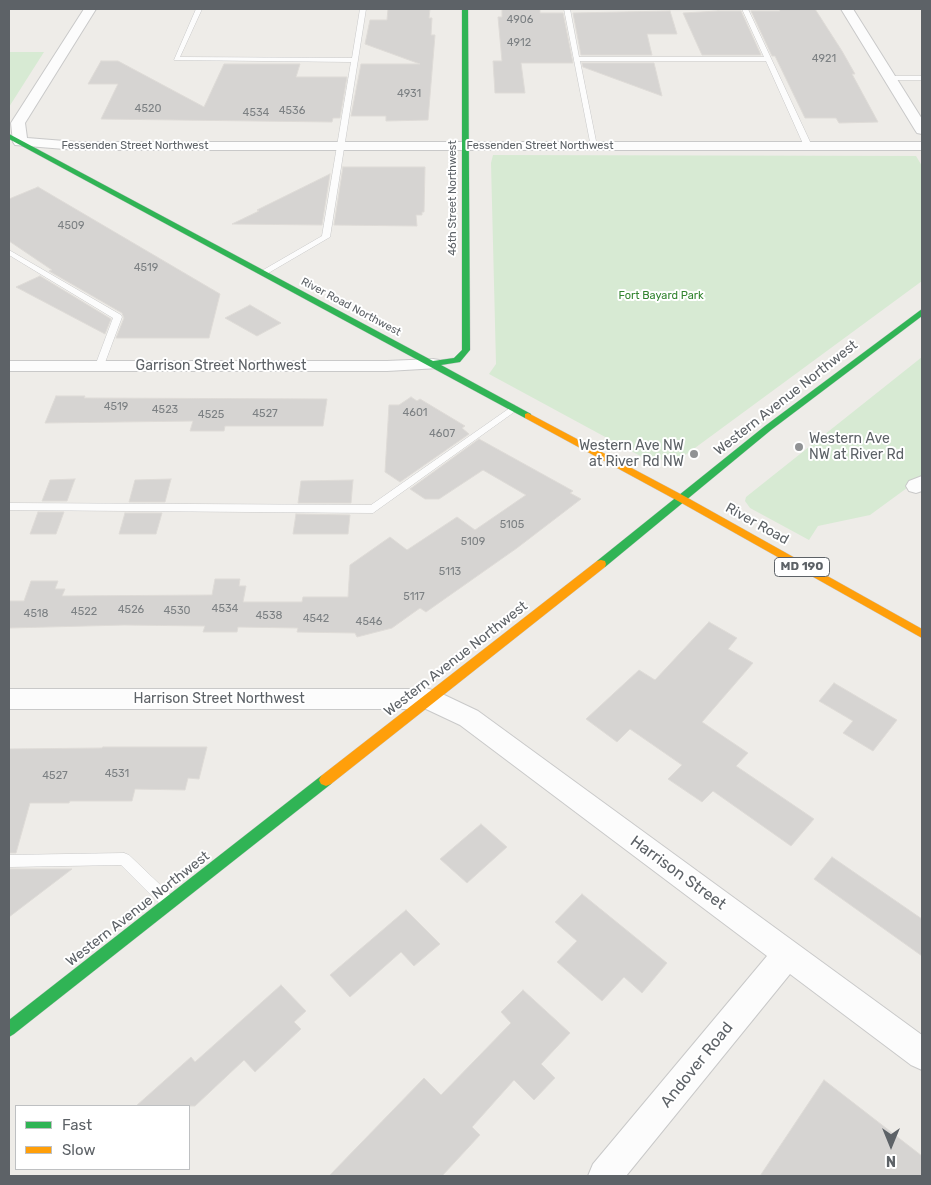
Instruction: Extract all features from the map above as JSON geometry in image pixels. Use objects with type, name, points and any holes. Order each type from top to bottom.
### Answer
[{"type":"main road","name":"46th Street Northwest","points":[[433,364],[457,360],[466,350],[465,9]]},
{"type":"main road","name":"River Road Northwest","points":[[11,143],[433,364],[682,499]]},
{"type":"main road","name":"Western Avenue Northwest","points":[[9,1029],[430,699],[682,499],[768,428],[922,312]]},
{"type":"main road","name":"River Road","points":[[682,499],[922,634]]},
{"type":"street","points":[[11,143],[18,123],[90,9]]},
{"type":"street","points":[[847,9],[922,130]]},
{"type":"street","name":"Fessenden Street Northwest","points":[[11,143],[76,146],[922,146]]},
{"type":"street","name":"Garrison Street Northwest","points":[[9,366],[387,366],[433,364]]},
{"type":"street","name":"Harrison Street Northwest","points":[[9,699],[430,699]]},
{"type":"street","name":"Harrison Street","points":[[430,699],[468,718],[922,1054]]},
{"type":"street","name":"Andover Road","points":[[605,1176],[788,954]]},
{"type":"lane","points":[[199,9],[176,59],[354,60]]},
{"type":"lane","points":[[262,274],[326,237],[363,9]]},
{"type":"lane","points":[[568,9],[593,146]]},
{"type":"lane","points":[[746,9],[808,146]]},
{"type":"lane","points":[[577,59],[768,59]]},
{"type":"lane","points":[[891,78],[922,78]]},
{"type":"lane","points":[[9,252],[118,317],[100,366]]},
{"type":"lane","points":[[9,507],[373,509],[514,408]]},
{"type":"lane","points":[[9,861],[124,859],[170,903]]},
{"type":"green space","points":[[9,52],[44,52],[9,107]]},
{"type":"green space","name":"Fort Bayard Park","points":[[493,155],[916,156],[922,166],[922,281],[684,456],[673,463],[666,460],[644,458],[489,374],[496,364],[491,163]]},
{"type":"green space","points":[[922,357],[922,477],[870,515],[818,526],[809,540],[750,508],[745,501],[746,497]]},
{"type":"building","points":[[388,9],[430,9],[429,18],[432,18],[431,35],[435,35],[428,120],[386,121],[386,116],[351,116],[361,64],[420,64],[365,44],[370,20],[387,20]]},
{"type":"building","points":[[502,9],[540,9],[540,13],[563,13],[573,63],[521,63],[525,93],[495,93],[493,61],[502,61],[498,17],[502,17]]},
{"type":"building","points":[[779,9],[815,9],[855,74],[852,74],[878,122],[839,123],[836,118],[805,118],[775,56],[772,56],[751,11],[780,11]]},
{"type":"building","points":[[670,11],[677,34],[647,34],[652,55],[581,55],[573,13]]},
{"type":"building","points":[[741,11],[761,55],[702,55],[683,13]]},
{"type":"building","points":[[101,61],[118,61],[204,107],[224,64],[300,64],[296,77],[347,77],[340,118],[333,118],[332,122],[101,119],[118,84],[88,84]]},
{"type":"building","points":[[582,63],[654,63],[662,96],[583,67]]},
{"type":"building","points":[[343,167],[425,167],[424,212],[422,212],[422,215],[416,215],[417,226],[334,225]]},
{"type":"building","points":[[330,174],[322,225],[232,224],[259,211],[257,210]]},
{"type":"building","points":[[38,187],[220,294],[209,338],[116,338],[124,318],[122,313],[49,271],[52,270],[9,241],[9,199]]},
{"type":"building","points":[[40,276],[111,319],[105,334],[16,287]]},
{"type":"building","points":[[250,305],[281,323],[257,336],[225,318]]},
{"type":"building","points":[[56,396],[85,396],[84,398],[327,399],[323,426],[225,426],[224,431],[190,431],[193,421],[45,423]]},
{"type":"building","points":[[411,397],[417,401],[420,399],[465,426],[462,428],[469,434],[400,482],[385,472],[389,405],[399,405]]},
{"type":"building","points":[[479,439],[573,491],[570,493],[581,499],[517,548],[426,612],[420,608],[392,628],[357,637],[355,633],[297,632],[298,628],[238,627],[237,632],[203,632],[205,626],[124,625],[9,628],[9,601],[24,601],[31,581],[58,581],[55,589],[65,589],[62,596],[212,595],[215,579],[240,579],[239,586],[246,586],[243,602],[302,602],[303,597],[348,597],[350,565],[390,537],[407,550],[457,517],[475,530],[526,495],[483,470],[439,499],[425,499],[410,489]]},
{"type":"building","points":[[75,479],[67,501],[42,501],[50,480]]},
{"type":"building","points":[[171,479],[165,502],[129,502],[135,480]]},
{"type":"building","points":[[353,480],[351,503],[298,503],[301,481]]},
{"type":"building","points":[[38,512],[64,512],[56,534],[30,534]]},
{"type":"building","points":[[125,513],[162,513],[156,534],[119,534]]},
{"type":"building","points":[[296,514],[350,515],[348,534],[293,534]]},
{"type":"building","points":[[709,622],[737,638],[728,649],[753,663],[702,722],[748,753],[736,766],[814,819],[791,846],[713,791],[702,802],[668,779],[682,765],[630,729],[617,742],[586,719],[639,670],[655,680]]},
{"type":"building","points":[[834,683],[897,720],[873,751],[843,733],[853,721],[819,701]]},
{"type":"building","points":[[207,747],[199,779],[188,778],[185,790],[135,789],[132,801],[30,803],[16,853],[9,853],[9,749]]},
{"type":"building","points":[[481,824],[507,847],[467,883],[440,859]]},
{"type":"building","points":[[832,857],[922,919],[922,956],[814,879]]},
{"type":"building","points":[[9,869],[72,869],[9,917]]},
{"type":"building","points":[[582,894],[667,963],[642,993],[624,977],[602,1001],[557,962],[577,941],[555,922]]},
{"type":"building","points":[[406,910],[440,944],[414,966],[401,952],[350,997],[330,975]]},
{"type":"building","points":[[281,985],[306,1011],[294,1022],[301,1029],[255,1072],[244,1060],[195,1106],[137,1105],[191,1057],[195,1062]]},
{"type":"building","points":[[523,990],[570,1033],[541,1064],[555,1078],[534,1100],[514,1080],[472,1127],[480,1135],[442,1176],[329,1176],[424,1078],[441,1095],[511,1023],[501,1012]]},
{"type":"building","points":[[824,1080],[922,1156],[922,1176],[760,1176]]},
{"type":"traffic: fast","points":[[433,364],[457,360],[466,350],[465,9]]},
{"type":"traffic: fast","points":[[9,136],[528,416]]},
{"type":"traffic: fast","points":[[601,564],[768,428],[922,312]]},
{"type":"traffic: fast","points":[[9,1029],[326,780]]},
{"type":"traffic: slow","points":[[528,416],[682,499]]},
{"type":"traffic: slow","points":[[682,499],[922,634]]},
{"type":"traffic: slow","points":[[326,780],[601,564]]},
{"type":"place","name":"Western Ave NW at River Rd","points":[[799,447]]},
{"type":"place","name":"Western Ave NW at River Rd NW","points":[[694,454]]}]
